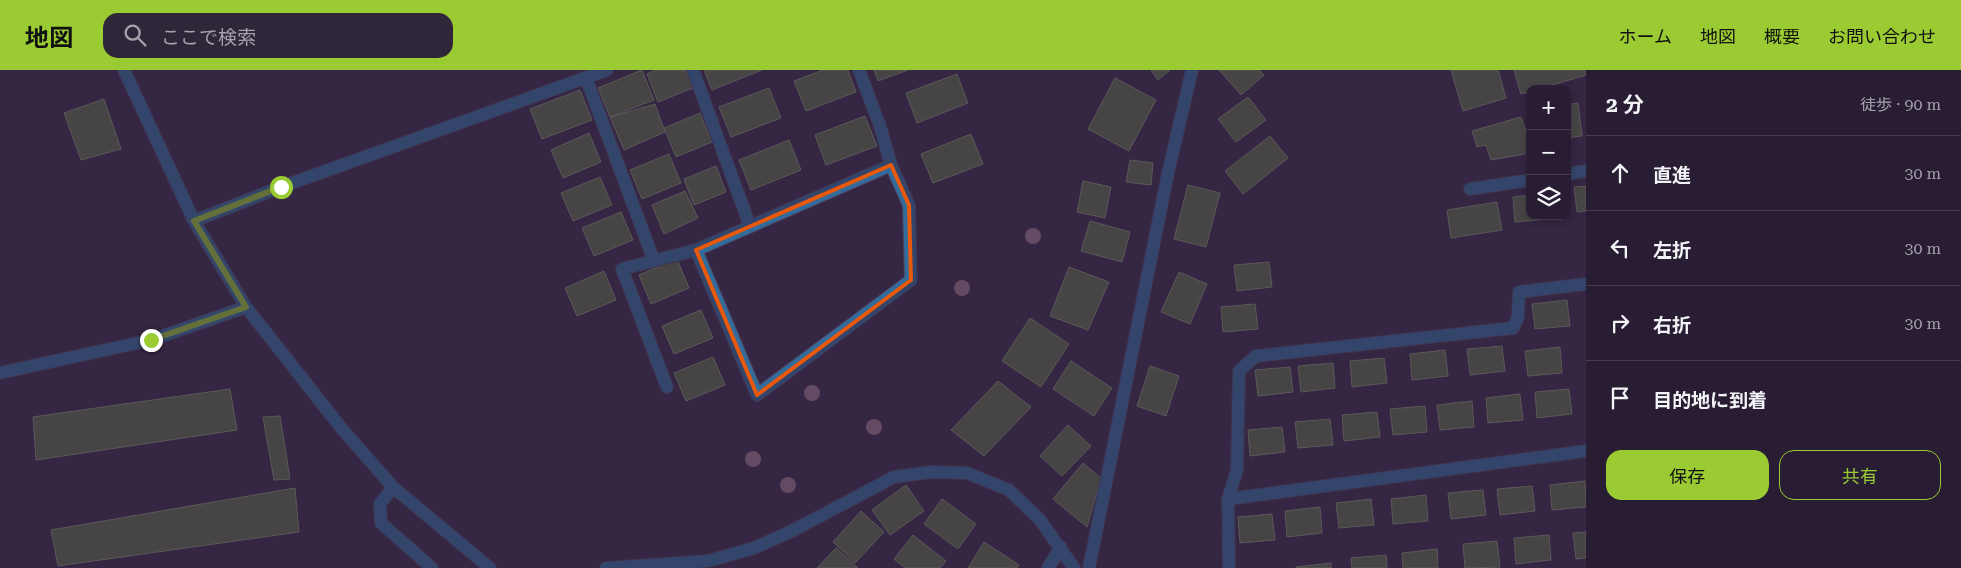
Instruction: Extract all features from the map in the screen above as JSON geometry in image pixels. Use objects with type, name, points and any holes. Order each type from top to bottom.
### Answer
[{"type":"street","points":[[124,70],[194,221],[246,307],[320,402],[393,487],[490,568]]},
{"type":"street","points":[[194,221],[281,187],[606,70]]},
{"type":"street","points":[[692,70],[750,226]]},
{"type":"street","points":[[696,250],[757,395],[911,280],[909,205],[891,165],[880,126],[859,70]]},
{"type":"street","points":[[1089,568],[1168,173],[1192,70]]},
{"type":"street","points":[[586,78],[654,261]]},
{"type":"street","points":[[667,387],[622,270],[696,250],[891,165]]},
{"type":"street","points":[[1571,173],[1586,171]]},
{"type":"street","points":[[1470,189],[1526,181]]},
{"type":"street","points":[[1228,568],[1228,499],[1237,470],[1239,371],[1256,356],[1513,328],[1518,316],[1519,292],[1586,284]]},
{"type":"street","points":[[0,373],[151,340],[246,307]]},
{"type":"street","points":[[1228,499],[1586,451]]},
{"type":"street","points":[[606,568],[709,564],[754,548],[792,531],[894,477],[931,472],[967,472],[1009,490],[1040,520],[1061,547],[1074,568]]},
{"type":"street","points":[[393,487],[380,504],[381,523],[432,568]]},
{"type":"street","points":[[1048,568],[1061,547]]},
{"type":"highlighted area","points":[[891,165],[909,205],[911,280],[757,395],[696,250]]},
{"type":"building","points":[[642,70],[654,100],[610,117],[598,88]]},
{"type":"building","points":[[655,70],[685,70],[693,88],[658,102],[647,74]]},
{"type":"building","points":[[704,70],[762,70],[712,90]]},
{"type":"building","points":[[823,70],[848,70],[856,92],[806,111],[794,81]]},
{"type":"building","points":[[874,70],[908,70],[878,81]]},
{"type":"building","points":[[1151,70],[1170,70],[1158,80]]},
{"type":"building","points":[[1219,70],[1259,70],[1264,75],[1241,95]]},
{"type":"building","points":[[1451,70],[1498,70],[1506,98],[1463,111]]},
{"type":"building","points":[[1514,70],[1586,70],[1586,75],[1552,85],[1526,85],[1526,93],[1521,94]]},
{"type":"building","points":[[957,74],[968,103],[917,123],[906,93]]},
{"type":"building","points":[[1115,78],[1156,100],[1129,151],[1088,129]]},
{"type":"building","points":[[769,88],[781,118],[731,137],[719,107]]},
{"type":"building","points":[[580,90],[592,120],[542,139],[530,109]]},
{"type":"building","points":[[1248,97],[1266,120],[1236,142],[1218,119]]},
{"type":"building","points":[[104,99],[121,149],[81,160],[64,113]]},
{"type":"building","points":[[1578,103],[1582,136],[1571,137],[1571,104]]},
{"type":"building","points":[[655,104],[665,132],[624,150],[610,117]]},
{"type":"building","points":[[700,113],[712,142],[676,157],[664,128]]},
{"type":"building","points":[[865,116],[877,146],[826,165],[815,135]]},
{"type":"building","points":[[1521,117],[1526,131],[1526,154],[1491,160],[1486,145],[1477,147],[1472,131]]},
{"type":"building","points":[[589,133],[601,162],[563,178],[551,150]]},
{"type":"building","points":[[971,134],[983,164],[933,183],[921,154]]},
{"type":"building","points":[[1270,136],[1288,158],[1243,194],[1225,171]]},
{"type":"building","points":[[789,140],[801,170],[751,190],[739,160]]},
{"type":"building","points":[[669,154],[681,183],[642,199],[630,170]]},
{"type":"building","points":[[1130,160],[1153,163],[1151,185],[1126,182]]},
{"type":"building","points":[[716,166],[726,192],[694,205],[684,179]]},
{"type":"building","points":[[600,177],[612,205],[573,221],[561,193]]},
{"type":"building","points":[[1083,181],[1111,187],[1105,218],[1077,212]]},
{"type":"building","points":[[1188,185],[1220,193],[1206,247],[1174,239]]},
{"type":"building","points":[[1586,186],[1586,211],[1577,212],[1574,187]]},
{"type":"building","points":[[685,191],[698,218],[664,234],[652,205]]},
{"type":"building","points":[[1526,195],[1526,220],[1538,220],[1515,222],[1513,197]]},
{"type":"building","points":[[1497,202],[1502,230],[1451,238],[1447,210]]},
{"type":"building","points":[[621,212],[633,240],[594,256],[582,228]]},
{"type":"building","points":[[1090,221],[1130,232],[1122,262],[1081,251]]},
{"type":"building","points":[[677,259],[689,288],[651,304],[639,275]]},
{"type":"building","points":[[1269,262],[1272,287],[1237,291],[1234,265]]},
{"type":"building","points":[[1069,267],[1109,282],[1088,330],[1050,316]]},
{"type":"building","points":[[604,271],[616,300],[577,316],[565,288]]},
{"type":"building","points":[[1179,272],[1207,284],[1190,324],[1161,312]]},
{"type":"building","points":[[1567,300],[1570,326],[1535,329],[1532,304]]},
{"type":"building","points":[[1255,304],[1258,329],[1223,332],[1221,307]]},
{"type":"building","points":[[701,310],[713,338],[674,354],[662,326]]},
{"type":"building","points":[[1030,318],[1069,344],[1041,387],[1002,361]]},
{"type":"building","points":[[1502,346],[1505,371],[1470,375],[1467,349]]},
{"type":"building","points":[[1560,347],[1562,373],[1528,376],[1525,351]]},
{"type":"building","points":[[1445,350],[1448,376],[1412,380],[1410,354]]},
{"type":"building","points":[[713,357],[725,385],[686,401],[674,373]]},
{"type":"building","points":[[1384,358],[1387,383],[1352,387],[1350,361]]},
{"type":"building","points":[[1071,361],[1112,388],[1094,416],[1053,389]]},
{"type":"building","points":[[1333,363],[1335,388],[1301,392],[1298,366]]},
{"type":"building","points":[[1150,366],[1179,376],[1166,416],[1137,406]]},
{"type":"building","points":[[1290,367],[1293,392],[1258,396],[1255,370]]},
{"type":"building","points":[[998,381],[1031,407],[984,456],[951,430]]},
{"type":"building","points":[[230,389],[237,430],[36,460],[33,417]]},
{"type":"building","points":[[1569,389],[1572,414],[1537,418],[1535,392]]},
{"type":"building","points":[[1520,394],[1523,420],[1488,423],[1486,398]]},
{"type":"building","points":[[1472,401],[1474,427],[1440,430],[1437,405]]},
{"type":"building","points":[[1425,406],[1427,432],[1393,435],[1390,409]]},
{"type":"building","points":[[1377,412],[1380,437],[1344,441],[1342,415]]},
{"type":"building","points":[[280,416],[290,479],[274,480],[263,417]]},
{"type":"building","points":[[1330,419],[1333,445],[1298,448],[1295,422]]},
{"type":"building","points":[[1068,425],[1091,446],[1062,476],[1040,456]]},
{"type":"building","points":[[1282,427],[1285,452],[1250,456],[1248,430]]},
{"type":"building","points":[[1083,463],[1101,478],[1087,527],[1053,499]]},
{"type":"building","points":[[1585,481],[1586,507],[1552,510],[1550,485]]},
{"type":"building","points":[[906,485],[924,511],[890,535],[872,510]]},
{"type":"building","points":[[1532,486],[1535,511],[1500,515],[1497,489]]},
{"type":"building","points":[[295,488],[299,532],[58,566],[51,530]]},
{"type":"building","points":[[1483,490],[1486,515],[1451,519],[1448,493]]},
{"type":"building","points":[[1426,495],[1428,521],[1393,524],[1391,499]]},
{"type":"building","points":[[942,499],[976,524],[958,549],[924,524]]},
{"type":"building","points":[[1371,499],[1374,525],[1339,528],[1336,503]]},
{"type":"building","points":[[1320,507],[1322,533],[1287,537],[1285,511]]},
{"type":"building","points":[[861,511],[884,532],[855,563],[833,542]]},
{"type":"building","points":[[1272,514],[1275,540],[1240,543],[1238,517]]},
{"type":"building","points":[[1586,532],[1586,558],[1576,559],[1573,533]]},
{"type":"building","points":[[913,535],[946,561],[940,568],[905,568],[894,559]]},
{"type":"building","points":[[1549,535],[1551,560],[1516,564],[1514,538]]},
{"type":"building","points":[[1497,541],[1500,567],[1465,568],[1463,544]]},
{"type":"building","points":[[984,542],[1019,565],[1017,568],[968,568]]},
{"type":"building","points":[[836,548],[858,568],[817,568]]},
{"type":"building","points":[[1437,549],[1438,568],[1403,568],[1402,553]]},
{"type":"building","points":[[1386,555],[1387,568],[1352,568],[1351,558]]},
{"type":"building","points":[[1331,563],[1331,568],[1296,568],[1296,567]]},
{"type":"route","points":[[151,340],[246,307],[194,221],[281,187]]}]
